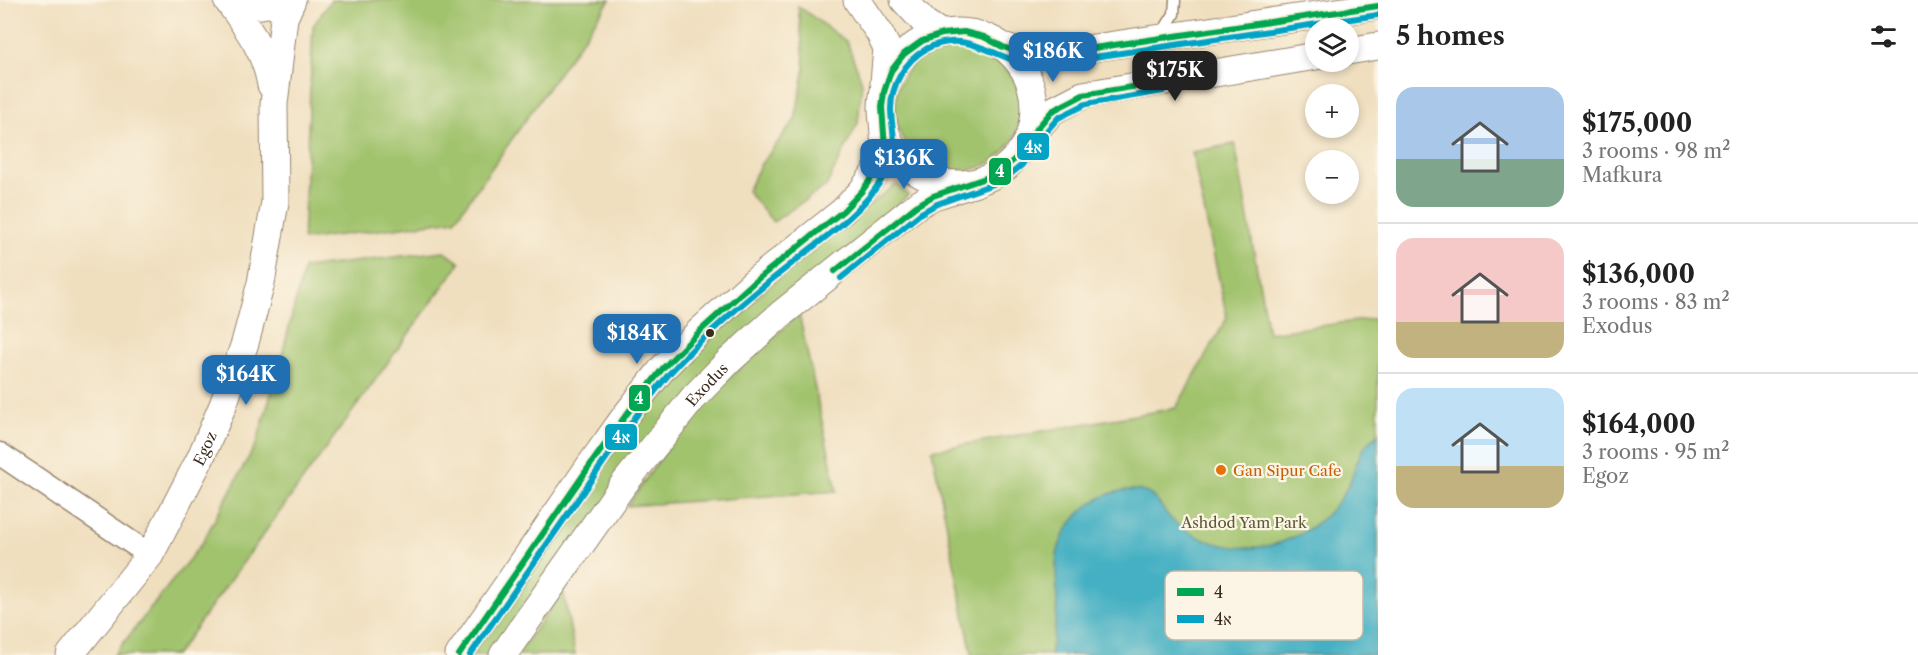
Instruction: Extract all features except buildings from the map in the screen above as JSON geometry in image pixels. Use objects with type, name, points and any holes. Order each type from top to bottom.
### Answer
[{"type":"street","points":[[227,0],[245,6],[263,6],[282,0]]},
{"type":"street","name":"Egoz","points":[[227,0],[255,39],[267,67],[274,104]]},
{"type":"street","name":"Egoz","points":[[70,655],[150,555],[200,459],[223,405],[245,343],[261,283],[275,202],[274,104],[284,18],[292,0]]},
{"type":"street","points":[[459,655],[591,464],[663,368],[747,289],[843,211],[862,191],[880,166],[885,148],[883,121],[887,48],[857,0]]},
{"type":"street","points":[[904,0],[925,23],[942,34]]},
{"type":"street","points":[[884,92],[891,71],[904,54],[922,41],[942,34],[964,32],[984,37],[1003,47],[1033,57],[1378,6]]},
{"type":"street","points":[[1359,49],[1378,46]]},
{"type":"street","points":[[1003,47],[1021,65],[1032,89],[1034,114],[1028,139]]},
{"type":"street","points":[[883,121],[891,144],[907,164],[927,178],[951,184],[976,183],[997,174],[1015,159],[1028,139],[1052,111],[1083,95],[1305,58]]},
{"type":"street","name":"Exodus","points":[[503,655],[623,485],[694,397],[722,368],[781,314],[916,206],[933,196],[976,183]]},
{"type":"street","points":[[0,454],[150,555]]},
{"type":"lane","points":[[1159,38],[1174,14],[1175,0]]},
{"type":"green space","points":[[331,0],[610,0],[455,220],[303,240],[313,26]]},
{"type":"green space","points":[[798,6],[847,42],[862,82],[858,123],[826,186],[773,222],[747,191],[761,164],[795,120],[805,68]]},
{"type":"green space","points":[[958,45],[982,50],[1002,64],[1016,84],[1021,108],[1016,132],[1002,152],[982,166],[958,171],[934,166],[914,152],[900,132],[895,108],[900,84],[914,64],[934,50]]},
{"type":"green space","name":"Ashdod Yam Park","points":[[1235,144],[1268,333],[1378,318],[1378,655],[972,655],[932,450],[1176,408],[1227,318],[1192,152]]},
{"type":"green space","points":[[897,184],[908,195],[866,236],[777,308],[494,655],[459,655],[634,425],[708,341],[762,292]]},
{"type":"green space","points":[[444,251],[460,263],[176,655],[114,655],[202,543],[257,442],[304,268]]},
{"type":"green space","points":[[799,314],[837,491],[627,506],[693,411]]},
{"type":"green space","points":[[563,590],[575,655],[517,655]]},
{"type":"water","points":[[1378,434],[1378,655],[1050,655],[1056,611],[1057,553],[1070,525],[1095,501],[1117,492],[1143,491],[1154,498],[1171,519],[1195,535],[1224,545],[1253,548],[1268,546],[1302,533],[1327,514],[1347,488],[1361,453]]},
{"type":"transit line","name":"4","points":[[459,655],[591,464],[663,368],[754,282],[843,211],[862,191],[880,166],[885,148],[882,107],[891,71],[904,54],[922,41],[942,34],[964,32],[984,37],[1003,47],[1033,57],[1378,6]]},
{"type":"transit line","name":"4א","points":[[470,655],[624,433],[669,374],[727,317],[841,224],[873,192],[893,156],[891,109],[894,91],[901,74],[918,54],[941,43],[968,43],[1033,66],[1378,15]]},
{"type":"transit line","name":"4","points":[[835,271],[916,206],[933,196],[997,174],[1015,159],[1028,139],[1052,111],[1083,95],[1162,82]]},
{"type":"transit line","name":"4א","points":[[841,278],[921,213],[937,204],[1002,181],[1022,165],[1035,144],[1058,118],[1086,104],[1163,91]]},
{"type":"place","name":"Gan Sipur Cafe","points":[[1221,470]]}]
